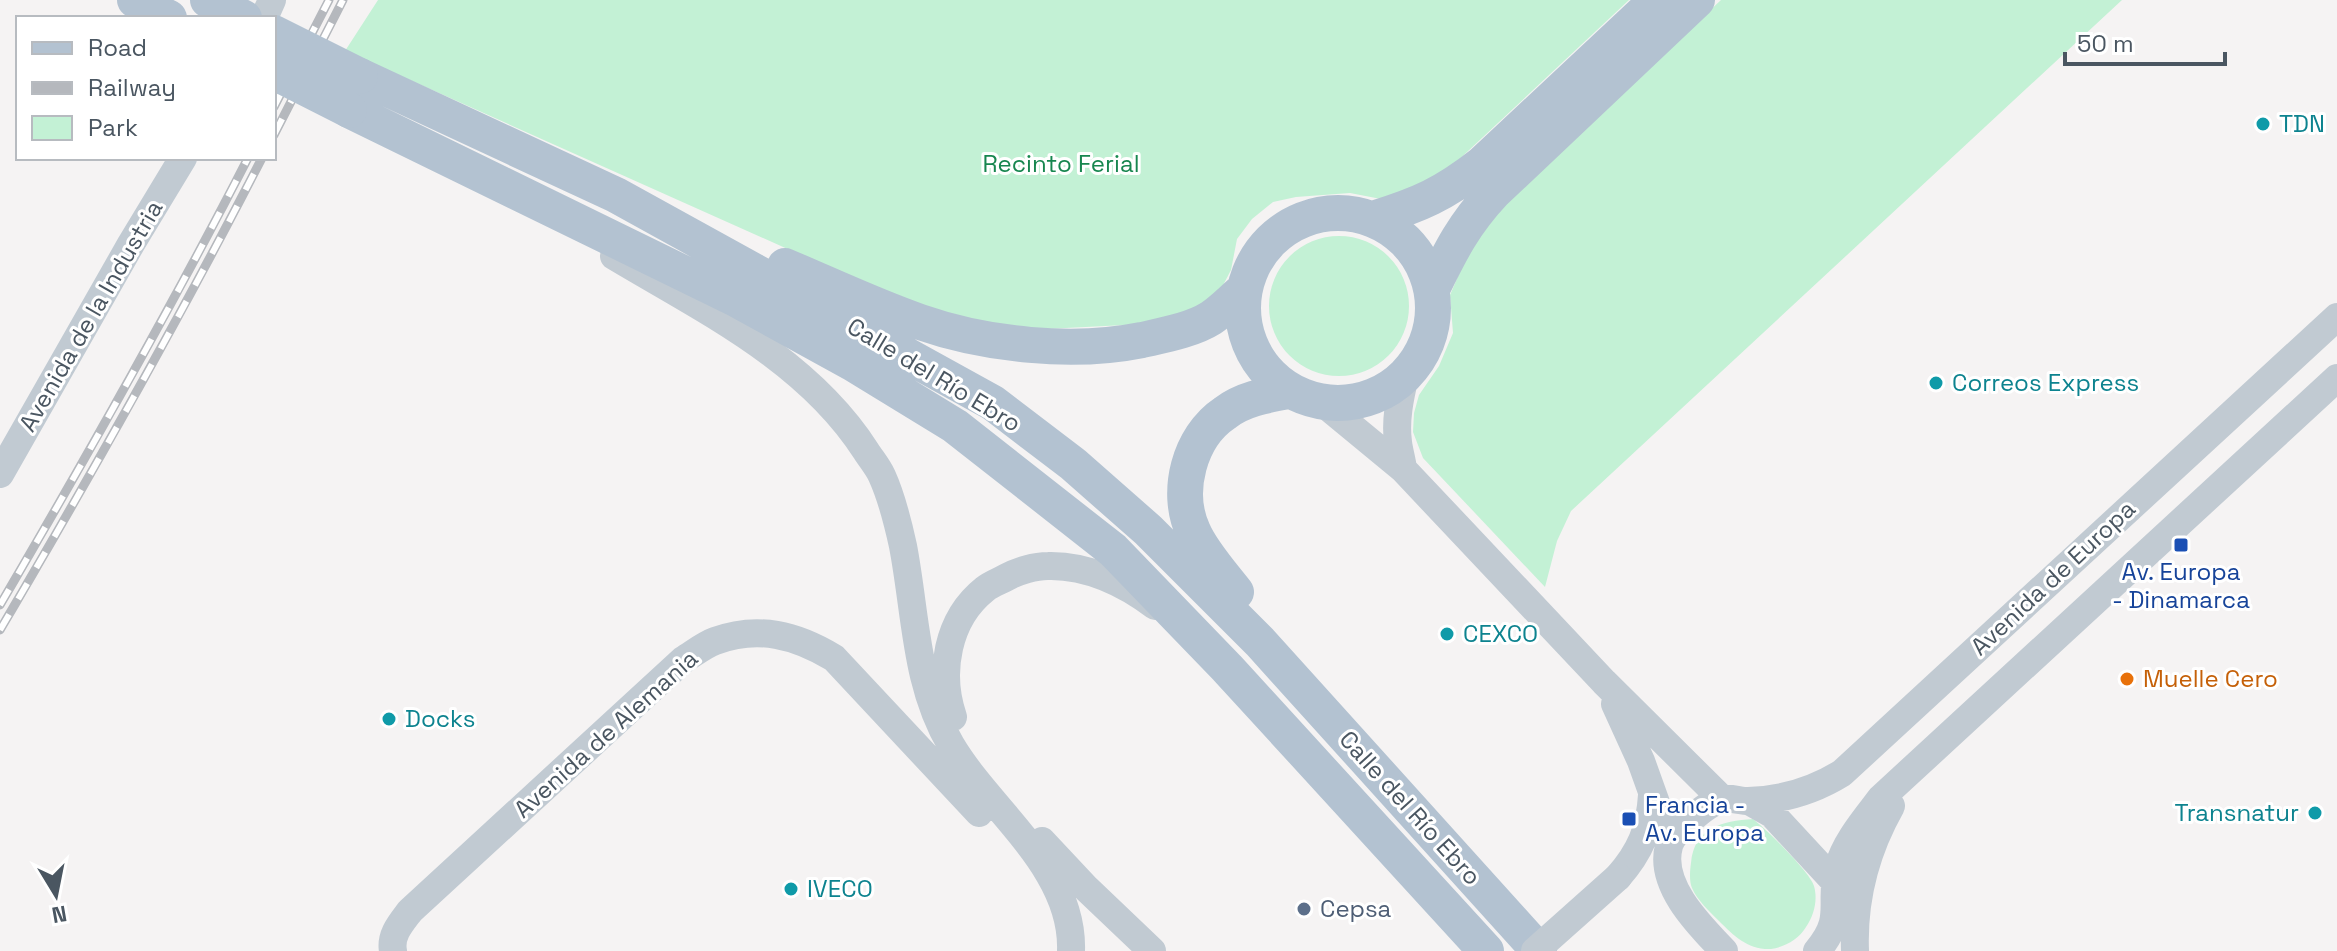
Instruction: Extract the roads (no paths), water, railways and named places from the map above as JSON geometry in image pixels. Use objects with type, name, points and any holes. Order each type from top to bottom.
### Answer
[{"type":"main road","points":[[135,0],[165,16]]},
{"type":"main road","points":[[1373,219],[1415,207],[1463,179],[1657,0]]},
{"type":"main road","points":[[1432,289],[1472,215],[1697,0]]},
{"type":"main road","name":"Calle del Río Ebro","points":[[276,34],[354,93],[502,184],[734,298],[852,363],[955,426],[1113,550],[1227,668],[1486,951]]},
{"type":"main road","name":"Calle del Río Ebro","points":[[276,73],[354,93],[616,195],[993,403],[1073,464],[1148,530],[1238,619],[1537,951]]},
{"type":"main road","points":[[616,195],[922,322],[989,340],[1090,346],[1132,342],[1170,334],[1210,319],[1244,290]]},
{"type":"main road","points":[[1340,213],[1373,219],[1400,236],[1420,260],[1432,289],[1433,320],[1424,351],[1405,376],[1381,393],[1353,403],[1323,403],[1289,391],[1267,372],[1251,348],[1243,320],[1244,290],[1256,259],[1278,234],[1307,218],[1340,213]]},
{"type":"main road","points":[[1289,391],[1253,399],[1226,412],[1210,425],[1185,477],[1192,531],[1218,570],[1395,790]]},
{"type":"street","name":"Avenida de la Industria","points":[[0,474],[182,160]]},
{"type":"street","points":[[502,184],[781,360],[827,400],[857,436],[882,475],[899,527],[920,664],[932,707],[951,745],[974,779],[1035,853],[1057,888],[1068,918],[1071,949]]},
{"type":"street","name":"Avenida de Europa","points":[[1736,800],[1792,795],[1819,787],[1842,773],[2337,317]]},
{"type":"street","points":[[1403,469],[1398,423],[1405,376]]},
{"type":"street","name":"Avenida de Europa","points":[[1835,882],[1839,865],[1858,828],[1881,798],[2337,378]]},
{"type":"street","points":[[1323,403],[1403,469],[1604,682],[1736,800],[1772,814],[1835,882],[1836,914],[1845,951]]},
{"type":"street","points":[[1152,951],[1087,889],[1005,801],[963,742],[949,705],[946,683],[946,661],[951,638],[964,611],[986,587],[1016,573],[1045,566],[1075,568],[1104,576],[1140,595],[1227,668]]},
{"type":"street","name":"Avenida de Alemania","points":[[392,948],[397,929],[410,911],[683,660],[713,642],[745,632],[785,636],[809,643],[834,658],[987,821],[1054,911],[1071,949]]},
{"type":"street","points":[[1604,682],[1624,720],[1652,791],[1669,843],[1667,863],[1679,896],[1688,912],[1724,951]]},
{"type":"street","points":[[1855,951],[1854,922],[1860,880],[1879,829],[1899,793],[1935,748]]},
{"type":"street","points":[[1537,951],[1634,859],[1651,811],[1652,791]]},
{"type":"street","points":[[1618,877],[1669,843],[1700,811],[1736,800]]},
{"type":"street","points":[[1817,951],[1829,937],[1836,914]]},
{"type":"railway","points":[[276,103],[329,0]]},
{"type":"railway","points":[[276,131],[343,0]]},
{"type":"railway","points":[[0,605],[127,383],[247,160]]},
{"type":"railway","points":[[0,630],[134,396],[261,160]]},
{"type":"place","name":"TDN","points":[[2263,124]]},
{"type":"place","name":"Correos Express","points":[[1936,383]]},
{"type":"place","name":"Av. Europa - Dinamarca","points":[[2181,545]]},
{"type":"place","name":"CEXCO","points":[[1447,634]]},
{"type":"place","name":"Muelle Cero","points":[[2127,679]]},
{"type":"place","name":"Docks","points":[[389,719]]},
{"type":"place","name":"Transnatur","points":[[2315,813]]},
{"type":"place","name":"Francia - Av. Europa","points":[[1629,819]]},
{"type":"place","name":"IVECO","points":[[791,889]]},
{"type":"place","name":"Cepsa","points":[[1304,909]]},
{"type":"park label","name":"Recinto Ferial","points":[[1061,164]]}]
